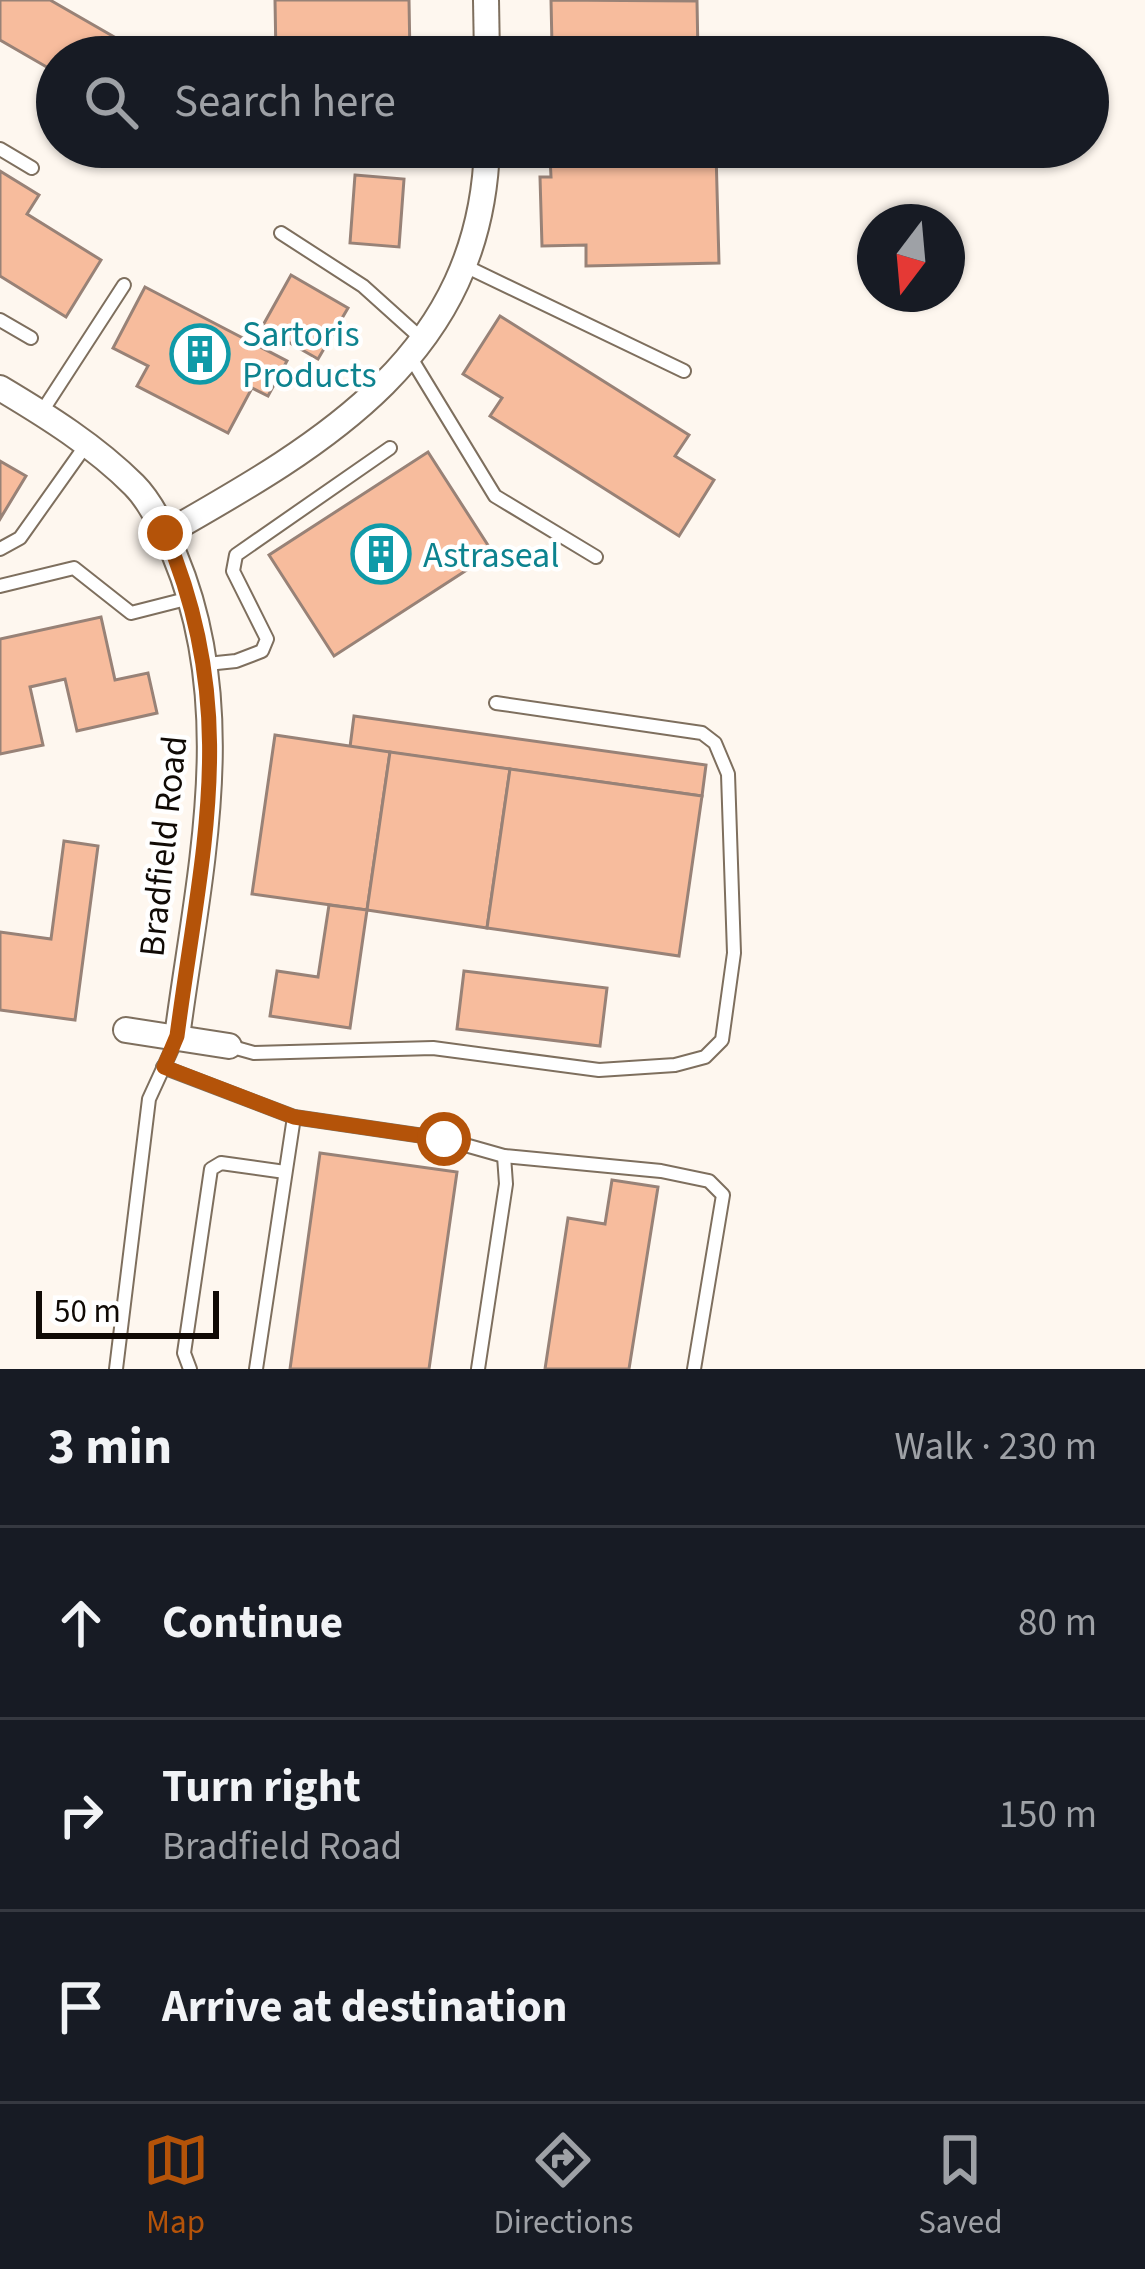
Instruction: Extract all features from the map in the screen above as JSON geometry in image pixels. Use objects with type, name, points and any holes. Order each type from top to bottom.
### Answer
[{"type":"street","points":[[486,0],[487,36]]},
{"type":"street","points":[[165,533],[340,426],[375,398],[417,349],[463,265],[485,168]]},
{"type":"street","name":"Bradfield Road","points":[[0,388],[86,445],[137,488],[165,533],[191,598],[207,664],[212,771],[177,1036]]},
{"type":"street","points":[[126,1030],[229,1046]]},
{"type":"lane","points":[[0,148],[32,168]]},
{"type":"lane","points":[[281,233],[363,286],[417,349],[494,496],[596,556]]},
{"type":"lane","points":[[463,265],[684,371]]},
{"type":"lane","points":[[41,413],[124,285]]},
{"type":"lane","points":[[0,320],[31,338]]},
{"type":"lane","points":[[0,549],[20,538],[86,445]]},
{"type":"lane","points":[[207,664],[236,662],[262,652],[267,638],[233,572],[236,555],[390,448]]},
{"type":"lane","points":[[0,586],[74,568],[131,613],[191,598]]},
{"type":"lane","points":[[229,1046],[254,1053],[433,1048],[599,1070],[675,1065],[705,1057],[722,1040],[734,953],[728,774],[715,743],[702,733],[496,703]]},
{"type":"lane","points":[[116,1369],[149,1099],[177,1036]]},
{"type":"lane","points":[[164,1067],[294,1117],[444,1139],[504,1156],[661,1171],[710,1181],[723,1195],[694,1369]]},
{"type":"lane","points":[[256,1369],[294,1117]]},
{"type":"lane","points":[[478,1369],[506,1184],[504,1156]]},
{"type":"lane","points":[[190,1369],[184,1353],[211,1169],[221,1163],[285,1172]]},
{"type":"building","points":[[0,0],[50,0],[113,36],[36,36],[36,61],[0,40]]},
{"type":"building","points":[[275,0],[409,0],[410,36],[276,36]]},
{"type":"building","points":[[551,0],[697,1],[698,36],[552,36]]},
{"type":"building","points":[[551,168],[716,168],[719,263],[586,266],[586,245],[542,246],[540,177],[551,177]]},
{"type":"building","points":[[0,171],[39,195],[27,214],[101,260],[66,317],[0,276]]},
{"type":"building","points":[[355,175],[404,179],[399,247],[350,243]]},
{"type":"building","points":[[291,275],[348,308],[318,359],[262,327]]},
{"type":"building","name":"Sartoris Products","points":[[145,287],[287,361],[268,396],[252,388],[228,433],[137,386],[148,366],[113,348]]},
{"type":"building","points":[[500,316],[689,435],[675,456],[714,480],[679,536],[490,416],[502,398],[463,374]]},
{"type":"building","name":"Astraseal","points":[[428,452],[493,553],[334,656],[269,555]]},
{"type":"building","points":[[0,461],[26,476],[0,519]]},
{"type":"building","points":[[101,617],[115,680],[148,673],[157,713],[77,731],[65,679],[30,687],[43,745],[0,754],[0,639]]},
{"type":"building","points":[[354,716],[706,765],[702,796],[350,747]]},
{"type":"building","points":[[275,735],[390,752],[367,910],[252,894]]},
{"type":"building","points":[[390,752],[510,769],[487,928],[367,910]]},
{"type":"building","points":[[510,769],[702,796],[679,956],[487,928]]},
{"type":"building","points":[[64,841],[98,846],[75,1020],[0,1010],[0,932],[51,939]]},
{"type":"building","points":[[329,905],[367,910],[350,1028],[270,1016],[277,971],[318,977]]},
{"type":"building","points":[[464,971],[607,988],[600,1046],[457,1029]]},
{"type":"building","points":[[320,1153],[457,1172],[429,1369],[290,1369]]},
{"type":"building","points":[[612,1180],[658,1187],[629,1369],[545,1369],[568,1218],[605,1224]]},
{"type":"place","name":"Sartoris Products","points":[[200,354]]},
{"type":"place","name":"Astraseal","points":[[381,554]]},
{"type":"route","points":[[165,533],[191,598],[207,664],[212,771],[177,1036],[164,1067],[294,1117],[444,1139]]}]
